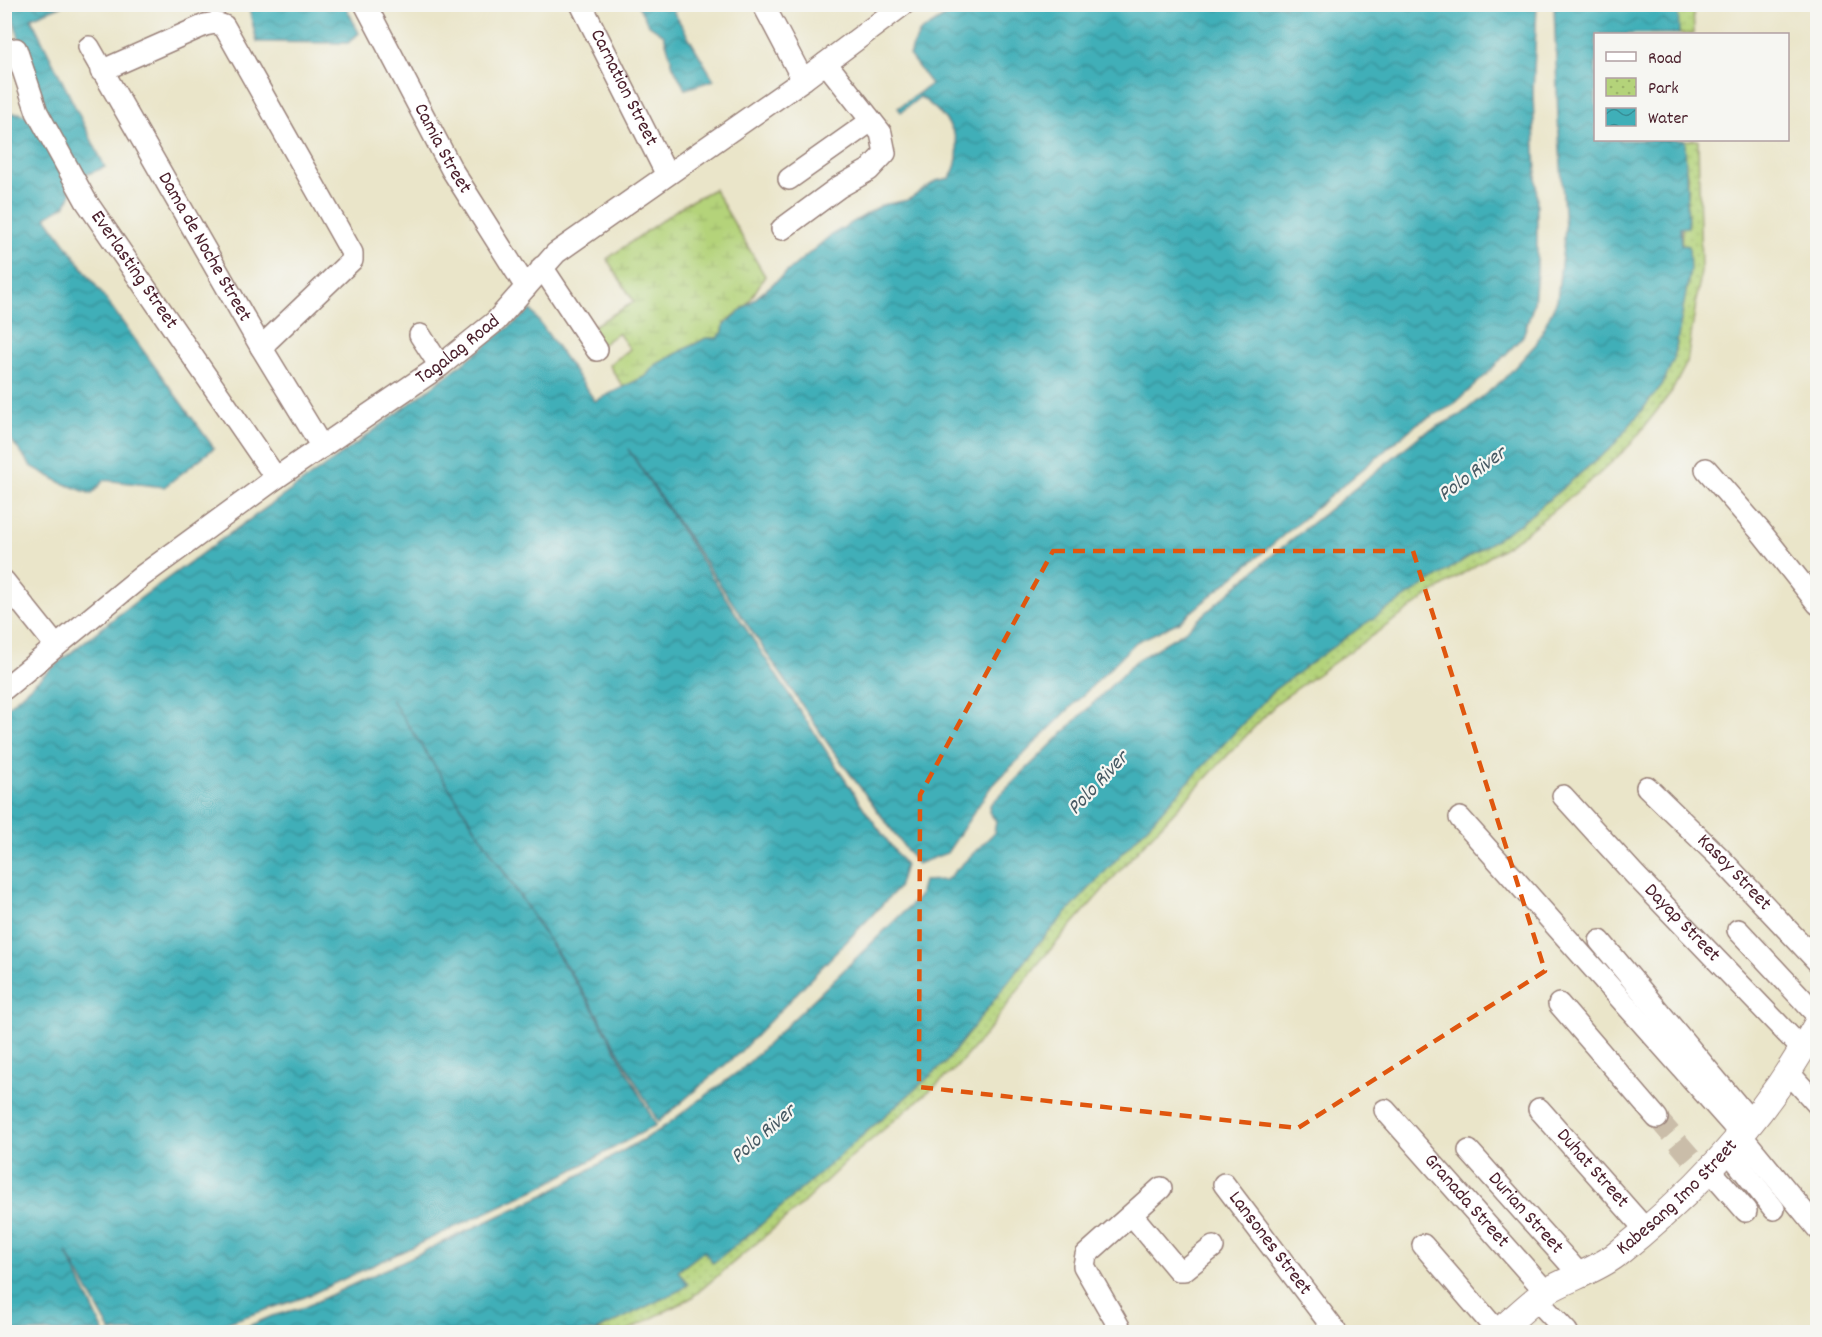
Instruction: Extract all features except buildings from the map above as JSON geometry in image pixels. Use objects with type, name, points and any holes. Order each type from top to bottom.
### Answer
[{"type":"main road","name":"Kabesang Imo Street","points":[[1498,1332],[1542,1296],[1614,1256],[1706,1172],[1741,1137],[1789,1073],[1818,1022]]},
{"type":"street","name":"Camia Street","points":[[365,4],[452,170],[526,287]]},
{"type":"street","name":"Carnation Street","points":[[581,4],[666,173]]},
{"type":"street","points":[[763,4],[803,80]]},
{"type":"street","name":"Tagalag Road","points":[[4,689],[142,576],[276,478],[440,366],[496,321],[556,253],[666,173],[803,80],[904,4]]},
{"type":"street","points":[[101,71],[205,24],[215,22],[224,26],[352,253],[352,260],[261,347]]},
{"type":"street","name":"Dama de Noche Street","points":[[89,46],[101,71],[261,347],[322,447]]},
{"type":"street","name":"Everlasting Street","points":[[16,49],[37,112],[86,201],[276,478]]},
{"type":"street","points":[[782,229],[880,161],[885,147],[880,133],[871,120],[826,63]]},
{"type":"street","points":[[789,179],[871,120]]},
{"type":"street","points":[[542,267],[597,351]]},
{"type":"street","points":[[420,335],[440,366]]},
{"type":"street","points":[[1706,469],[1761,532],[1818,604]]},
{"type":"street","points":[[4,581],[56,646]]},
{"type":"street","name":"Kasoy Street","points":[[1647,787],[1718,856],[1818,962]]},
{"type":"street","name":"Dayap Street","points":[[1563,796],[1634,874],[1803,1050]]},
{"type":"street","points":[[1460,818],[1741,1137],[1818,1229]]},
{"type":"street","points":[[1738,930],[1818,1016]]},
{"type":"street","points":[[1600,941],[1741,1137],[1774,1209]]},
{"type":"street","points":[[1559,1004],[1657,1118]]},
{"type":"street","points":[[1789,1073],[1818,1105]]},
{"type":"street","name":"Duhat Street","points":[[1539,1108],[1645,1229]]},
{"type":"street","name":"Granada Street","points":[[1385,1110],[1542,1296],[1567,1332]]},
{"type":"street","name":"Durian Street","points":[[1470,1152],[1581,1276]]},
{"type":"street","points":[[1706,1172],[1746,1211]]},
{"type":"street","name":"Lansones Street","points":[[1224,1184],[1336,1332]]},
{"type":"street","points":[[1122,1332],[1083,1261],[1086,1255],[1161,1188]]},
{"type":"street","points":[[1132,1215],[1178,1270],[1184,1270],[1213,1247]]},
{"type":"street","points":[[1423,1245],[1498,1332]]},
{"type":"highlighted area","points":[[1053,551],[1413,551],[1545,971],[1298,1128],[919,1087],[920,795]]},
{"type":"green space","points":[[1678,5],[1693,5],[1694,33],[1678,33]]},
{"type":"green space","points":[[1680,141],[1698,141],[1701,271],[1687,362],[1672,391],[1631,444],[1599,474],[1519,538],[1440,588],[1278,702],[1137,851],[1036,966],[988,1031],[955,1069],[851,1157],[797,1209],[691,1298],[625,1332],[595,1332],[687,1285],[678,1271],[704,1251],[709,1257],[757,1228],[946,1062],[1036,946],[1132,840],[1274,690],[1326,650],[1328,643],[1521,523],[1613,446],[1681,246],[1684,207],[1687,205],[1687,174]]},
{"type":"green space","points":[[714,189],[765,276],[747,305],[724,324],[723,332],[717,338],[706,338],[655,365],[646,376],[623,387],[609,365],[630,349],[618,333],[600,346],[588,329],[634,302],[607,259],[685,204]]},
{"type":"water","points":[[964,4],[1537,5],[1533,93],[1537,270],[1534,304],[1523,336],[1452,406],[1418,423],[1179,622],[1136,642],[990,788],[947,853],[917,864],[831,748],[628,449],[865,810],[905,865],[898,888],[739,1053],[658,1122],[596,1012],[391,699],[595,1012],[656,1125],[545,1185],[305,1297],[198,1332],[111,1332],[66,1251],[104,1332],[5,1332],[5,709],[130,606],[370,434],[531,310],[595,401],[646,376],[655,365],[706,338],[717,338],[723,332],[724,325],[831,235],[882,205],[908,200],[936,181],[950,178],[955,166],[957,142],[947,122],[940,113],[920,97],[901,112],[898,108],[931,84],[909,55],[920,32]]},
{"type":"water","points":[[9,5],[63,5],[31,18],[105,167],[78,178],[35,90]]},
{"type":"water","points":[[248,5],[345,5],[359,33],[348,43],[257,42]]},
{"type":"water","points":[[638,5],[684,5],[673,11],[714,80],[685,89],[673,66],[664,35],[648,24]]},
{"type":"water","name":"Polo River","points":[[1554,5],[1678,5],[1679,33],[1594,33],[1594,141],[1685,141],[1688,227],[1680,228],[1681,245],[1689,246],[1690,271],[1674,359],[1662,385],[1613,446],[1521,523],[1366,623],[1274,690],[1036,946],[946,1062],[756,1229],[713,1263],[704,1251],[678,1271],[688,1284],[682,1289],[595,1332],[235,1332],[272,1316],[305,1307],[548,1193],[658,1131],[743,1068],[919,897],[923,881],[946,880],[994,833],[996,821],[989,812],[990,805],[1137,660],[1185,631],[1264,562],[1421,435],[1460,415],[1505,378],[1536,344],[1557,300],[1565,229]]},
{"type":"water","points":[[8,113],[20,113],[33,119],[71,193],[66,205],[46,217],[214,448],[164,487],[104,480],[92,494],[62,483],[31,466],[5,432],[4,117]]},
{"type":"tunnel","points":[[1657,1118],[1700,1168]]}]
